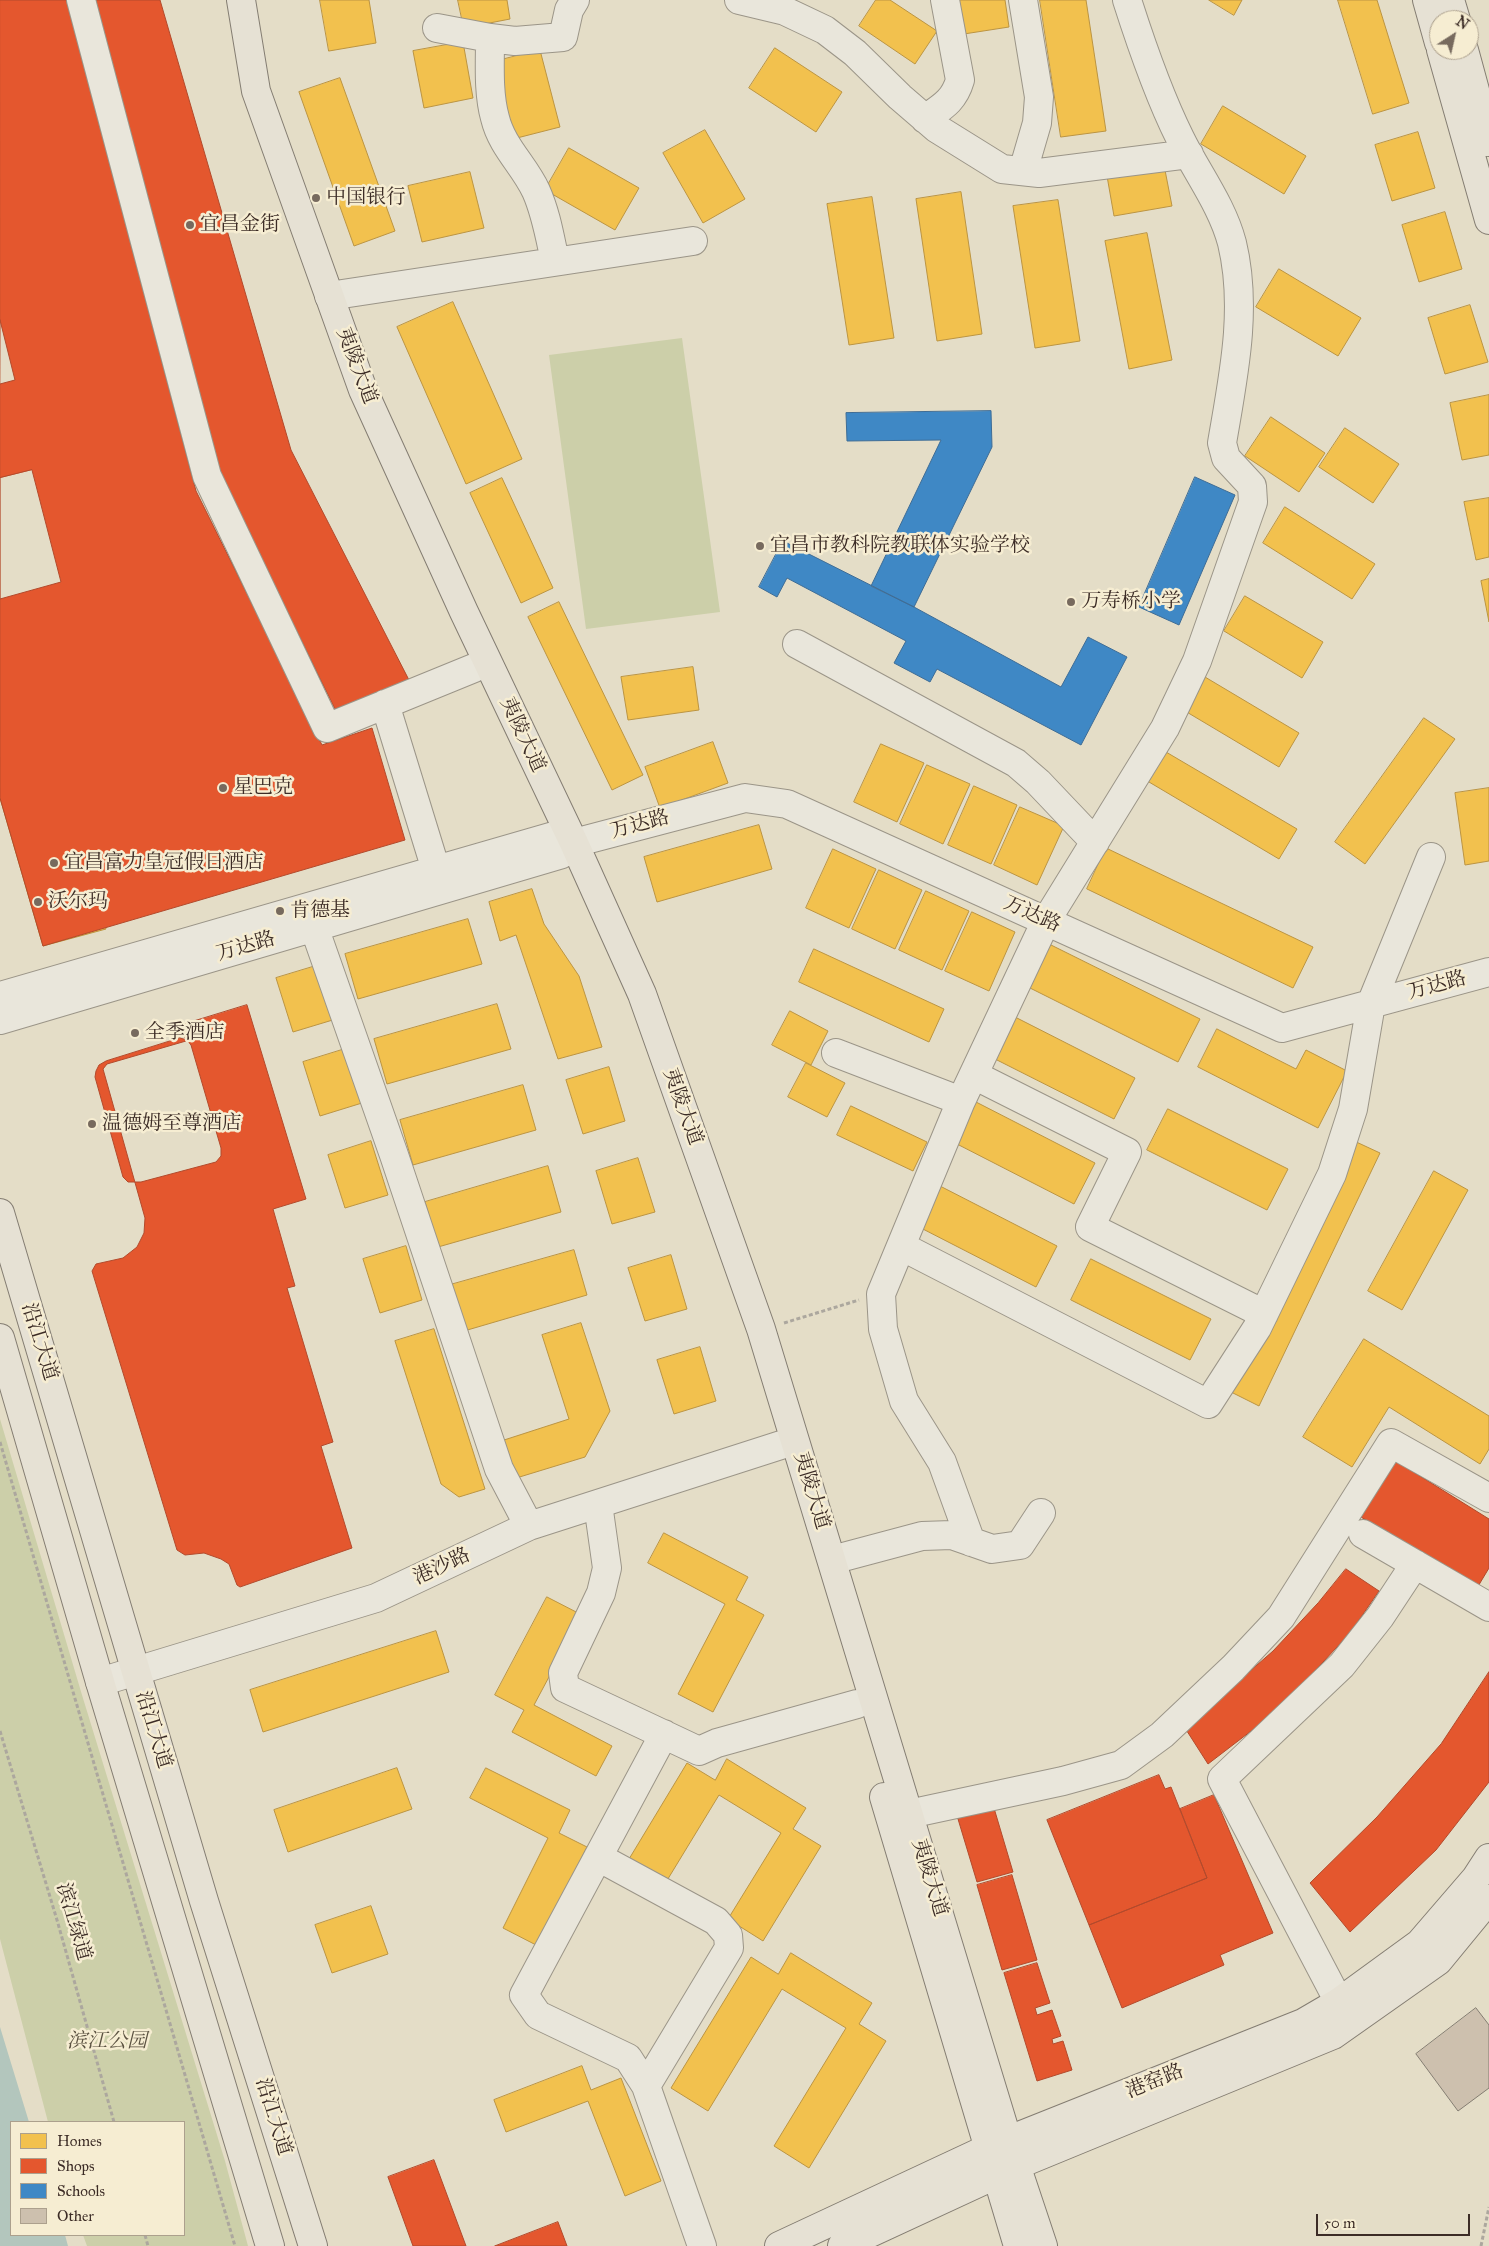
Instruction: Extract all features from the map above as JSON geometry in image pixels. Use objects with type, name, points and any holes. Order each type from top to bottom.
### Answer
[{"type":"main road","name":"夷陵大道","points":[[224,0],[242,94],[346,398],[474,668],[563,845],[642,994],[761,1329],[910,1814],[1002,2157],[1018,2246]]},
{"type":"main road","name":"夷陵大道","points":[[241,0],[256,91],[363,390],[460,603],[630,1001],[759,1368],[857,1704],[1002,2157],[1042,2246]]},
{"type":"main road","points":[[1444,60],[1489,220]]},
{"type":"main road","points":[[1467,60],[1489,142]]},
{"type":"main road","name":"沿江大道","points":[[0,1212],[204,1901],[313,2246]]},
{"type":"main road","name":"沿江大道","points":[[0,1338],[100,1682],[270,2246]]},
{"type":"main road","name":"港窑路","points":[[842,2246],[1002,2157],[1303,2023],[1339,2002],[1420,1942],[1476,1878],[1489,1858]]},
{"type":"main road","name":"港窑路","points":[[778,2246],[1002,2157],[1333,2035],[1438,1961],[1489,1899]]},
{"type":"street","points":[[81,0],[207,476],[327,728],[474,668]]},
{"type":"street","points":[[437,28],[515,41],[564,37],[568,10],[575,0]]},
{"type":"street","points":[[740,0],[785,11],[824,30],[855,53],[925,119],[973,152],[1002,169],[1039,173],[1189,154]]},
{"type":"street","points":[[925,119],[946,104],[956,92],[960,80],[944,0]]},
{"type":"street","points":[[1023,0],[1039,97],[1037,123],[1023,171]]},
{"type":"street","points":[[972,1542],[942,1462],[904,1401],[883,1329],[881,1294],[961,1102],[1046,921],[1165,728],[1198,661],[1253,502],[1252,486],[1226,458],[1222,443],[1238,348],[1238,288],[1232,243],[1211,191],[1180,139],[1148,65],[1127,0]]},
{"type":"street","points":[[490,38],[490,84],[494,117],[510,152],[536,190],[547,222],[555,261]]},
{"type":"street","points":[[330,296],[693,241]]},
{"type":"street","points":[[797,644],[1016,763],[1038,782],[1095,842]]},
{"type":"street","points":[[385,704],[436,870]]},
{"type":"street","name":"万达路","points":[[0,996],[436,870],[563,845],[745,798],[787,804],[1282,1028],[1489,972]]},
{"type":"street","name":"万达路","points":[[0,1020],[314,927],[563,845]]},
{"type":"street","points":[[902,1246],[1208,1404],[1257,1328],[1332,1174],[1353,1109],[1371,1004],[1431,857]]},
{"type":"street","points":[[314,927],[394,1155],[499,1469],[529,1526]]},
{"type":"street","points":[[836,1053],[961,1102]]},
{"type":"street","points":[[974,1075],[1128,1152],[1090,1227],[1264,1314]]},
{"type":"street","points":[[910,1814],[1063,1781],[1121,1765],[1162,1735],[1234,1668],[1281,1617],[1391,1443],[1489,1498]]},
{"type":"street","name":"港沙路","points":[[100,1682],[376,1598],[529,1526],[781,1445]]},
{"type":"street","points":[[598,1504],[607,1568],[600,1593],[563,1673],[565,1688],[699,1751],[716,1742],[857,1704]]},
{"type":"street","points":[[832,1560],[922,1536],[952,1535],[992,1549],[1020,1546],[1042,1512]]},
{"type":"street","points":[[1363,1534],[1489,1607]]},
{"type":"street","points":[[1339,2002],[1222,1779],[1342,1665],[1380,1616],[1415,1564]]},
{"type":"street","points":[[664,1734],[524,1995],[538,2015],[628,2058],[646,2086],[702,2246]]},
{"type":"street","points":[[598,1857],[716,1921],[728,1936],[729,1948],[646,2086]]},
{"type":"path","points":[[761,1329],[881,1294]]},
{"type":"path","points":[[0,1442],[235,2246]]},
{"type":"path","name":"滨江绿道","points":[[0,1731],[57,1920],[114,2121]]},
{"type":"path","points":[[1481,2246],[1489,2207]]},
{"type":"green space","points":[[682,338],[720,612],[586,629],[549,355]]},
{"type":"green space","name":"滨江公园","points":[[0,1419],[82,1695],[225,2161],[248,2246],[87,2246],[83,2236],[185,2236],[185,2121],[48,2121],[0,1939]]},
{"type":"shaded area","points":[[0,2027],[29,2121],[10,2121],[10,2236],[65,2236],[68,2246],[0,2246]]},
{"type":"building: Homes","points":[[320,0],[369,0],[376,43],[329,51]]},
{"type":"building: Homes","points":[[458,0],[507,0],[510,19],[464,28]]},
{"type":"building: Homes","points":[[876,0],[890,0],[937,31],[915,64],[859,26]]},
{"type":"building: Homes","points":[[959,0],[1005,0],[1009,27],[964,34]]},
{"type":"building: Homes","points":[[1040,0],[1086,0],[1106,131],[1061,137]]},
{"type":"building: Homes","points":[[1209,0],[1242,0],[1234,15]]},
{"type":"building: Homes","points":[[1338,0],[1377,0],[1409,103],[1373,114]]},
{"type":"building: Homes","points":[[463,42],[473,98],[424,108],[413,51]]},
{"type":"building: Homes","points":[[775,48],[842,92],[816,132],[749,88]]},
{"type":"building: Homes","points":[[540,50],[560,127],[513,139],[493,62]]},
{"type":"building: Homes","points":[[340,78],[395,231],[354,246],[299,92]]},
{"type":"building: Homes","points":[[1223,106],[1306,156],[1284,194],[1201,144]]},
{"type":"building: Homes","points":[[705,130],[745,199],[703,223],[663,153]]},
{"type":"building: Homes","points":[[1418,132],[1435,188],[1392,201],[1375,145]]},
{"type":"building: Homes","points":[[569,148],[639,188],[615,230],[545,190]]},
{"type":"building: Homes","points":[[1164,165],[1172,206],[1114,216],[1107,176]]},
{"type":"building: Homes","points":[[470,172],[484,228],[422,242],[408,186]]},
{"type":"building: Homes","points":[[961,192],[982,334],[937,341],[916,199]]},
{"type":"building: Homes","points":[[872,197],[894,338],[849,345],[827,204]]},
{"type":"building: Homes","points":[[1058,200],[1080,341],[1035,348],[1013,206]]},
{"type":"building: Homes","points":[[1445,212],[1462,269],[1419,282],[1402,225]]},
{"type":"building: Homes","points":[[1147,233],[1172,360],[1129,369],[1105,241]]},
{"type":"building: Homes","points":[[1279,269],[1361,318],[1338,356],[1256,307]]},
{"type":"building: Homes","points":[[453,302],[522,459],[466,484],[397,327]]},
{"type":"building: Homes","points":[[1470,305],[1488,362],[1445,374],[1428,318]]},
{"type":"building: Homes","points":[[1489,395],[1489,455],[1462,460],[1450,403]]},
{"type":"building: Homes","points":[[1271,417],[1325,453],[1299,492],[1245,456]]},
{"type":"building: Homes","points":[[1345,428],[1399,464],[1373,503],[1319,467]]},
{"type":"building: Homes","points":[[502,478],[553,588],[521,603],[470,493]]},
{"type":"building: Homes","points":[[1489,498],[1489,557],[1476,560],[1464,502]]},
{"type":"building: Homes","points":[[1285,507],[1375,564],[1352,599],[1263,543]]},
{"type":"building: Homes","points":[[1489,579],[1489,622],[1481,581]]},
{"type":"building: Homes","points":[[1245,596],[1323,642],[1302,678],[1224,631]]},
{"type":"building: Homes","points":[[559,602],[643,775],[612,790],[528,617]]},
{"type":"building: Homes","points":[[693,667],[699,710],[628,720],[621,677]]},
{"type":"building: Homes","points":[[1205,677],[1299,733],[1279,767],[1185,711]]},
{"type":"building: Homes","points":[[1424,718],[1455,739],[1365,864],[1335,842]]},
{"type":"building: Homes","points":[[713,742],[728,783],[660,808],[645,767]]},
{"type":"building: Homes","points":[[881,744],[924,763],[897,822],[854,802]]},
{"type":"building: Homes","points":[[1166,752],[1297,829],[1279,859],[1149,782]]},
{"type":"building: Homes","name":"宜昌富力皇冠假日酒店","points":[[60,756],[106,929],[43,946],[0,798],[0,772]]},
{"type":"building: Homes","points":[[927,765],[970,784],[943,844],[900,824]]},
{"type":"building: Homes","points":[[974,786],[1017,805],[991,864],[948,845]]},
{"type":"building: Homes","points":[[1489,788],[1489,861],[1465,865],[1455,793]]},
{"type":"building: Homes","points":[[1020,807],[1064,826],[1037,885],[994,865]]},
{"type":"building: Homes","points":[[759,825],[772,869],[657,902],[644,857]]},
{"type":"building: Homes","points":[[1106,848],[1313,947],[1293,988],[1087,889]]},
{"type":"building: Homes","points":[[833,849],[876,869],[849,928],[806,908]]},
{"type":"building: Homes","points":[[879,870],[922,890],[895,949],[852,929]]},
{"type":"building: Homes","points":[[532,889],[544,924],[579,976],[602,1047],[558,1059],[516,935],[500,941],[489,902]]},
{"type":"building: Homes","points":[[926,891],[969,911],[942,970],[899,950]]},
{"type":"building: Homes","points":[[972,912],[1015,932],[989,991],[945,971]]},
{"type":"building: Homes","points":[[468,919],[482,964],[358,999],[345,954]]},
{"type":"building: Homes","points":[[1049,944],[1200,1019],[1178,1062],[1028,987]]},
{"type":"building: Homes","points":[[814,949],[944,1009],[929,1042],[799,982]]},
{"type":"building: Homes","points":[[319,965],[336,1019],[293,1032],[276,978]]},
{"type":"building: Homes","points":[[497,1004],[511,1049],[387,1084],[374,1039]]},
{"type":"building: Homes","points":[[790,1011],[828,1031],[811,1065],[772,1045]]},
{"type":"building: Homes","points":[[1015,1017],[1135,1078],[1114,1119],[995,1059]]},
{"type":"building: Homes","points":[[1217,1029],[1296,1069],[1306,1050],[1347,1071],[1318,1128],[1198,1067]]},
{"type":"building: Homes","points":[[345,1049],[362,1103],[320,1116],[303,1062]]},
{"type":"building: Homes","points":[[806,1063],[845,1083],[827,1117],[788,1097]]},
{"type":"building: Homes","points":[[609,1067],[625,1121],[583,1134],[566,1080]]},
{"type":"building: Homes","points":[[523,1085],[536,1130],[413,1165],[400,1120]]},
{"type":"building: Homes","points":[[976,1102],[1095,1163],[1074,1204],[955,1143]]},
{"type":"building: Homes","points":[[851,1106],[927,1142],[913,1171],[837,1135]]},
{"type":"building: Homes","points":[[1168,1109],[1288,1169],[1267,1210],[1147,1150]]},
{"type":"building: Homes","points":[[1352,1140],[1380,1153],[1259,1406],[1231,1392]]},
{"type":"building: Homes","points":[[371,1141],[388,1195],[345,1208],[328,1155]]},
{"type":"building: Homes","points":[[638,1158],[655,1212],[612,1224],[596,1171]]},
{"type":"building: Homes","points":[[548,1166],[561,1212],[438,1247],[425,1202]]},
{"type":"building: Homes","points":[[1434,1171],[1468,1190],[1402,1310],[1368,1291]]},
{"type":"building: Homes","points":[[938,1185],[1057,1246],[1036,1287],[917,1226]]},
{"type":"building: Homes","points":[[406,1246],[422,1300],[380,1313],[363,1259]]},
{"type":"building: Homes","points":[[574,1250],[587,1295],[464,1331],[450,1285]]},
{"type":"building: Homes","points":[[671,1255],[687,1309],[645,1321],[628,1268]]},
{"type":"building: Homes","points":[[1091,1259],[1211,1319],[1190,1360],[1071,1300]]},
{"type":"building: Homes","points":[[287,1290],[312,1376],[255,1392],[230,1306]]},
{"type":"building: Homes","points":[[581,1323],[610,1411],[585,1457],[513,1479],[501,1441],[569,1419],[542,1335]]},
{"type":"building: Homes","points":[[434,1329],[485,1489],[459,1497],[441,1484],[395,1341]]},
{"type":"building: Homes","points":[[1364,1339],[1489,1416],[1489,1449],[1480,1464],[1389,1407],[1352,1467],[1303,1437]]},
{"type":"building: Homes","points":[[700,1347],[716,1401],[674,1414],[657,1360]]},
{"type":"building: Homes","points":[[320,1446],[346,1532],[288,1549],[263,1463]]},
{"type":"building: Homes","points":[[664,1533],[748,1577],[736,1600],[764,1615],[713,1712],[678,1694],[725,1604],[648,1563]]},
{"type":"building: Homes","points":[[547,1597],[582,1615],[534,1705],[612,1746],[596,1776],[512,1732],[524,1710],[495,1695]]},
{"type":"building: Homes","points":[[436,1631],[449,1672],[263,1732],[250,1690]]},
{"type":"building: Homes","points":[[727,1759],[806,1808],[793,1829],[821,1846],[763,1941],[728,1919],[781,1833],[719,1795],[663,1887],[626,1864],[687,1763],[715,1780]]},
{"type":"building: Homes","points":[[397,1768],[412,1809],[288,1852],[274,1810]]},
{"type":"building: Homes","points":[[486,1768],[570,1810],[559,1833],[587,1847],[538,1946],[503,1928],[548,1838],[470,1798]]},
{"type":"building: Homes","points":[[371,1906],[388,1954],[332,1973],[315,1925]]},
{"type":"building: Homes","points":[[791,1953],[872,2003],[859,2024],[886,2041],[809,2168],[774,2146],[846,2028],[782,1989],[708,2111],[671,2088],[751,1957],[778,1974]]},
{"type":"building: Homes","points":[[582,2066],[591,2090],[621,2078],[661,2181],[625,2196],[588,2101],[506,2132],[494,2100]]},
{"type":"building: Shops","points":[[0,0],[67,0],[196,491],[322,745],[372,728],[405,840],[43,946],[0,798]]},
{"type":"building: Shops","name":"宜昌金街","points":[[96,0],[160,0],[291,450],[410,682],[335,709],[222,479]]},
{"type":"building: Shops","points":[[0,320],[15,380],[0,384]]},
{"type":"building: Shops","points":[[32,470],[61,582],[0,599],[0,478]]},
{"type":"building: Shops","points":[[247,1005],[306,1199],[273,1209],[295,1286],[287,1288],[333,1442],[321,1446],[352,1548],[240,1587],[237,1585],[229,1564],[221,1559],[204,1553],[185,1555],[177,1550],[92,1271],[96,1264],[123,1258],[137,1247],[144,1233],[145,1218],[103,1069],[107,1064],[186,1041],[182,1025]]},
{"type":"building: Shops","points":[[180,1038],[187,1040],[191,1045],[221,1148],[221,1156],[216,1162],[141,1182],[128,1182],[123,1177],[95,1077],[96,1071],[99,1065],[106,1061]]},
{"type":"building: Shops","points":[[1391,1458],[1489,1519],[1489,1568],[1477,1588],[1356,1514]]},
{"type":"building: Shops","points":[[1346,1569],[1379,1591],[1350,1633],[1297,1690],[1255,1728],[1208,1764],[1185,1728],[1273,1651],[1318,1603]]},
{"type":"building: Shops","points":[[1489,1672],[1489,1782],[1436,1850],[1350,1932],[1310,1883],[1377,1817],[1441,1744]]},
{"type":"building: Shops","points":[[1159,1775],[1165,1789],[1171,1787],[1207,1878],[1089,1925],[1047,1820]]},
{"type":"building: Shops","points":[[1214,1795],[1273,1933],[1220,1955],[1224,1965],[1122,2008],[1089,1925],[1207,1878],[1180,1809]]},
{"type":"building: Shops","points":[[991,1798],[1013,1872],[977,1882],[955,1809]]},
{"type":"building: Shops","points":[[1012,1875],[1037,1960],[1002,1970],[977,1885]]},
{"type":"building: Shops","points":[[1037,1963],[1050,2003],[1035,2008],[1037,2015],[1052,2010],[1061,2036],[1052,2039],[1053,2044],[1063,2041],[1072,2070],[1037,2081],[1004,1973]]},
{"type":"building: Shops","points":[[434,2160],[466,2246],[413,2246],[388,2177]]},
{"type":"building: Shops","points":[[558,2222],[567,2246],[495,2246]]},
{"type":"building: Schools","points":[[991,411],[992,447],[914,607],[871,586],[941,440],[847,441],[846,413]]},
{"type":"building: Schools","points":[[1195,477],[1235,495],[1179,625],[1139,607]]},
{"type":"building: Schools","points":[[783,541],[914,607],[1061,687],[1088,637],[1127,657],[1081,745],[937,669],[930,682],[894,663],[906,641],[787,578],[777,597],[759,587]]},
{"type":"building: Other","points":[[1476,2008],[1489,2025],[1489,2088],[1458,2111],[1416,2054]]},
{"type":"place","name":"中国银行","points":[[316,198]]},
{"type":"place","name":"宜昌金街","points":[[190,225]]},
{"type":"place","name":"宜昌市教科院教联体实验学校","points":[[760,546]]},
{"type":"place","name":"万寿桥小学","points":[[1071,602]]},
{"type":"place","name":"星巴克","points":[[223,788]]},
{"type":"place","name":"宜昌富力皇冠假日酒店","points":[[54,863]]},
{"type":"place","name":"沃尔玛","points":[[38,902]]},
{"type":"place","name":"肯德基","points":[[280,911]]},
{"type":"place","name":"全季酒店","points":[[135,1033]]},
{"type":"place","name":"温德姆至尊酒店","points":[[92,1124]]}]
